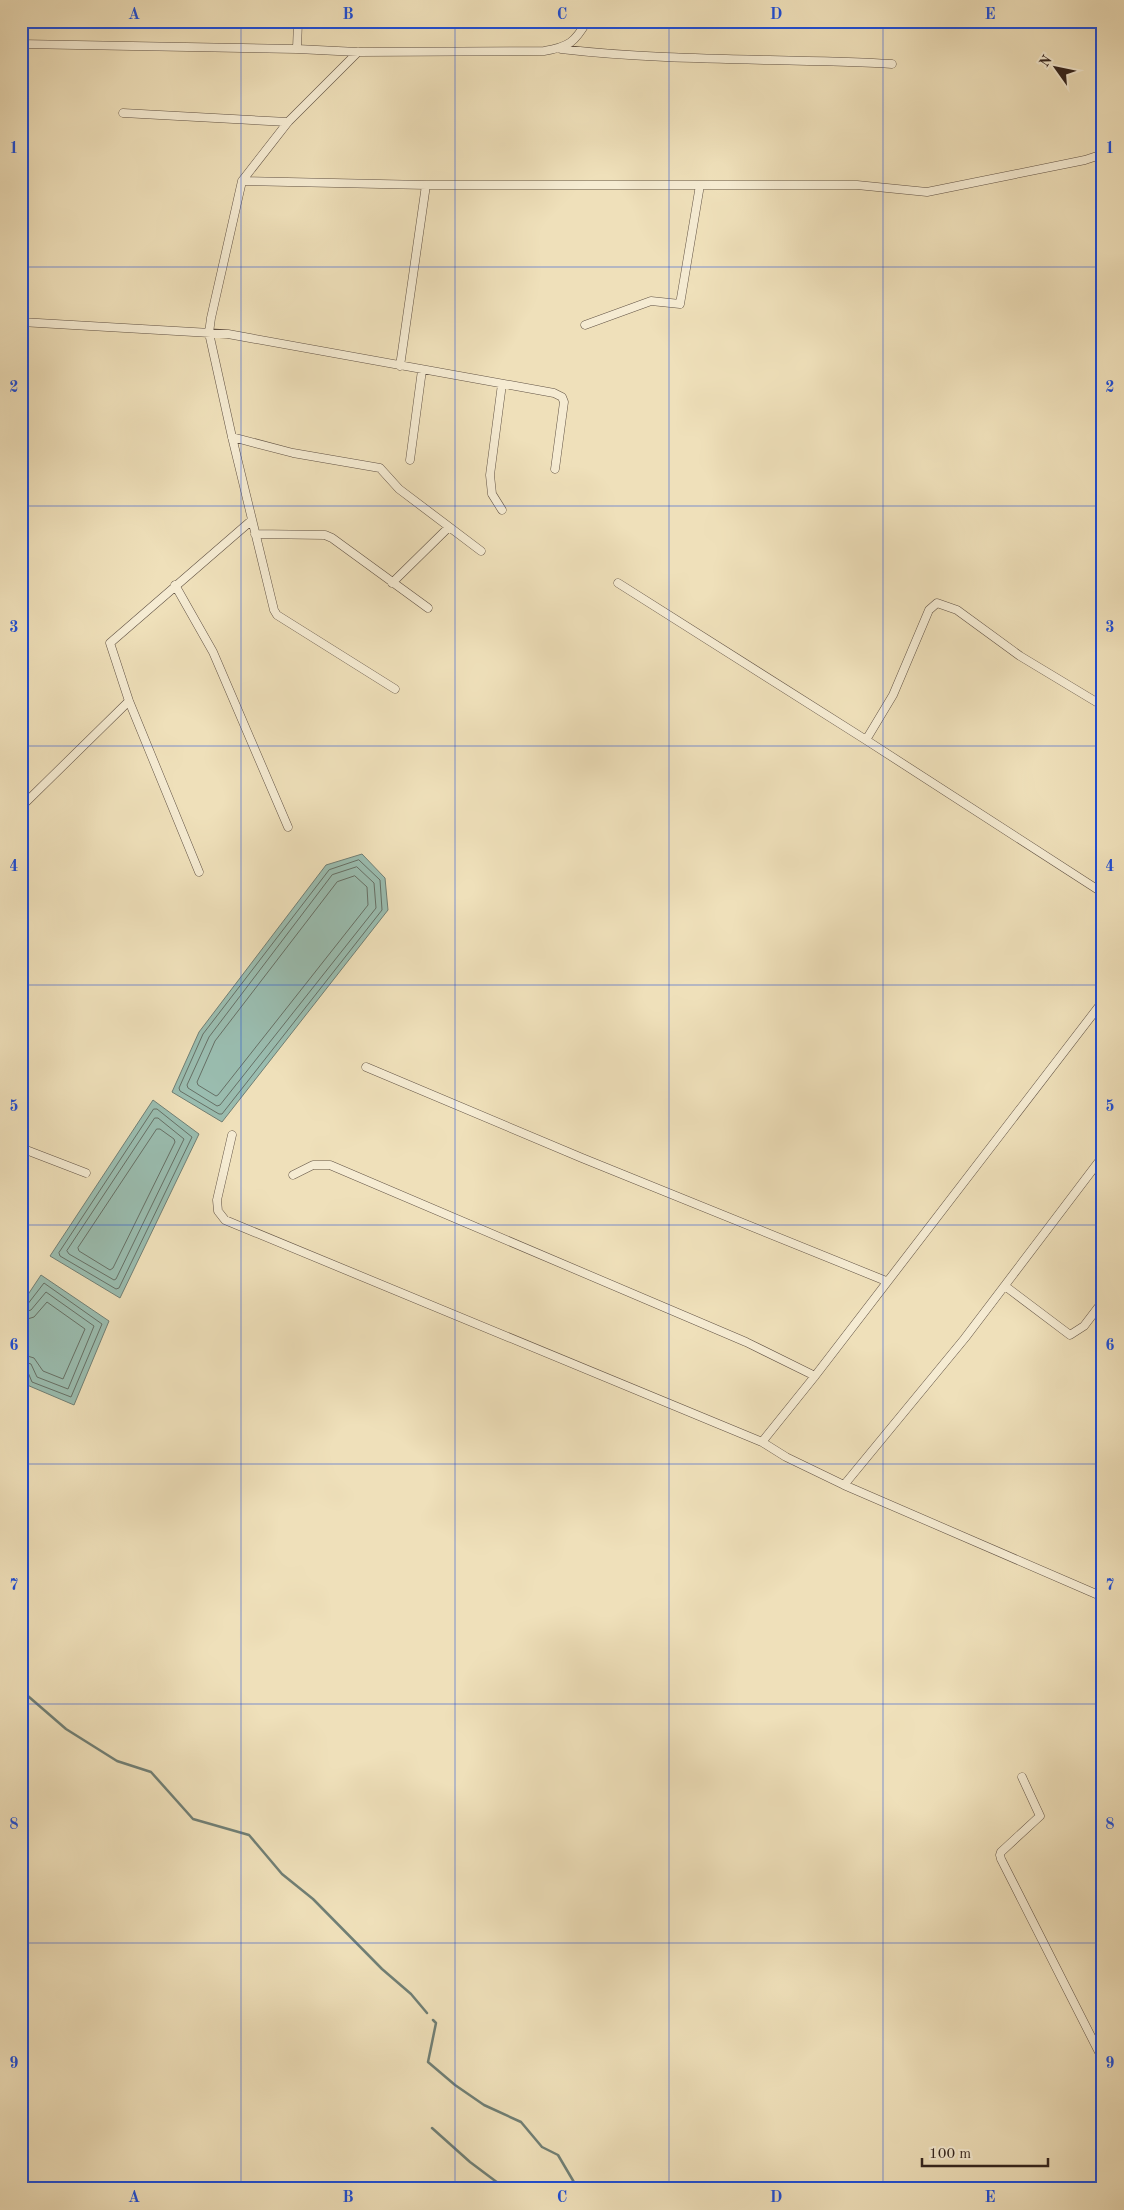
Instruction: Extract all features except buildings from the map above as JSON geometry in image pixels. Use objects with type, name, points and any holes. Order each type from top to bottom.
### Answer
[{"type":"street","points":[[297,49],[298,21]]},
{"type":"street","points":[[561,49],[580,34],[587,21]]},
{"type":"street","points":[[21,44],[297,49],[358,52],[544,51],[561,49],[613,55],[677,58],[892,64]]},
{"type":"street","points":[[358,52],[288,122],[242,181],[209,333],[274,610],[277,615],[395,689]]},
{"type":"street","points":[[123,113],[288,122]]},
{"type":"street","points":[[242,181],[426,185],[857,184],[927,192],[1085,160],[1103,154]]},
{"type":"street","points":[[400,366],[426,185]]},
{"type":"street","points":[[585,326],[651,301],[680,304],[700,185]]},
{"type":"street","points":[[21,322],[228,334],[554,393],[562,397],[564,402],[556,469]]},
{"type":"street","points":[[410,460],[422,370]]},
{"type":"street","points":[[502,384],[490,475],[492,494],[502,510]]},
{"type":"street","points":[[232,436],[292,453],[380,468],[399,489],[481,551]]},
{"type":"street","points":[[199,872],[129,701],[110,643],[252,520]]},
{"type":"street","points":[[392,583],[449,527]]},
{"type":"street","points":[[255,534],[325,535],[332,538],[428,608]]},
{"type":"street","points":[[618,583],[1103,893]]},
{"type":"street","points":[[175,585],[212,652],[288,827]]},
{"type":"street","points":[[866,740],[893,695],[929,610],[938,603],[957,610],[1020,656],[1103,706]]},
{"type":"street","points":[[21,807],[129,701]]},
{"type":"street","points":[[762,1442],[815,1376],[886,1280],[1103,1001]]},
{"type":"street","points":[[366,1067],[582,1158],[886,1280]]},
{"type":"street","points":[[232,1134],[218,1200],[218,1210],[225,1220],[762,1442],[786,1457],[844,1485],[1103,1597]]},
{"type":"street","points":[[21,1148],[86,1173]]},
{"type":"street","points":[[844,1485],[965,1338],[1103,1156]]},
{"type":"street","points":[[293,1175],[313,1165],[330,1165],[746,1342],[815,1376]]},
{"type":"street","points":[[1005,1286],[1070,1334],[1084,1326],[1103,1301]]},
{"type":"street","points":[[1022,1777],[1040,1816],[1001,1852],[1001,1860],[1103,2060]]},
{"type":"water","points":[[362,854],[385,878],[388,910],[222,1122],[172,1092],[199,1032],[326,865]]},
{"type":"water","points":[[153,1100],[199,1134],[120,1298],[50,1256]]},
{"type":"water","points":[[41,1275],[109,1321],[74,1405],[27,1385],[21,1366],[21,1305]]},
{"type":"waterway","points":[[21,1690],[66,1729],[117,1761],[151,1772],[193,1819],[249,1835],[282,1874],[313,1899],[382,1969],[411,1994],[427,2013]]},
{"type":"waterway","points":[[433,2020],[436,2023],[428,2062],[455,2085],[484,2105],[521,2122],[542,2147],[558,2155],[578,2189]]},
{"type":"waterway","points":[[432,2128],[470,2162],[506,2189]]}]
